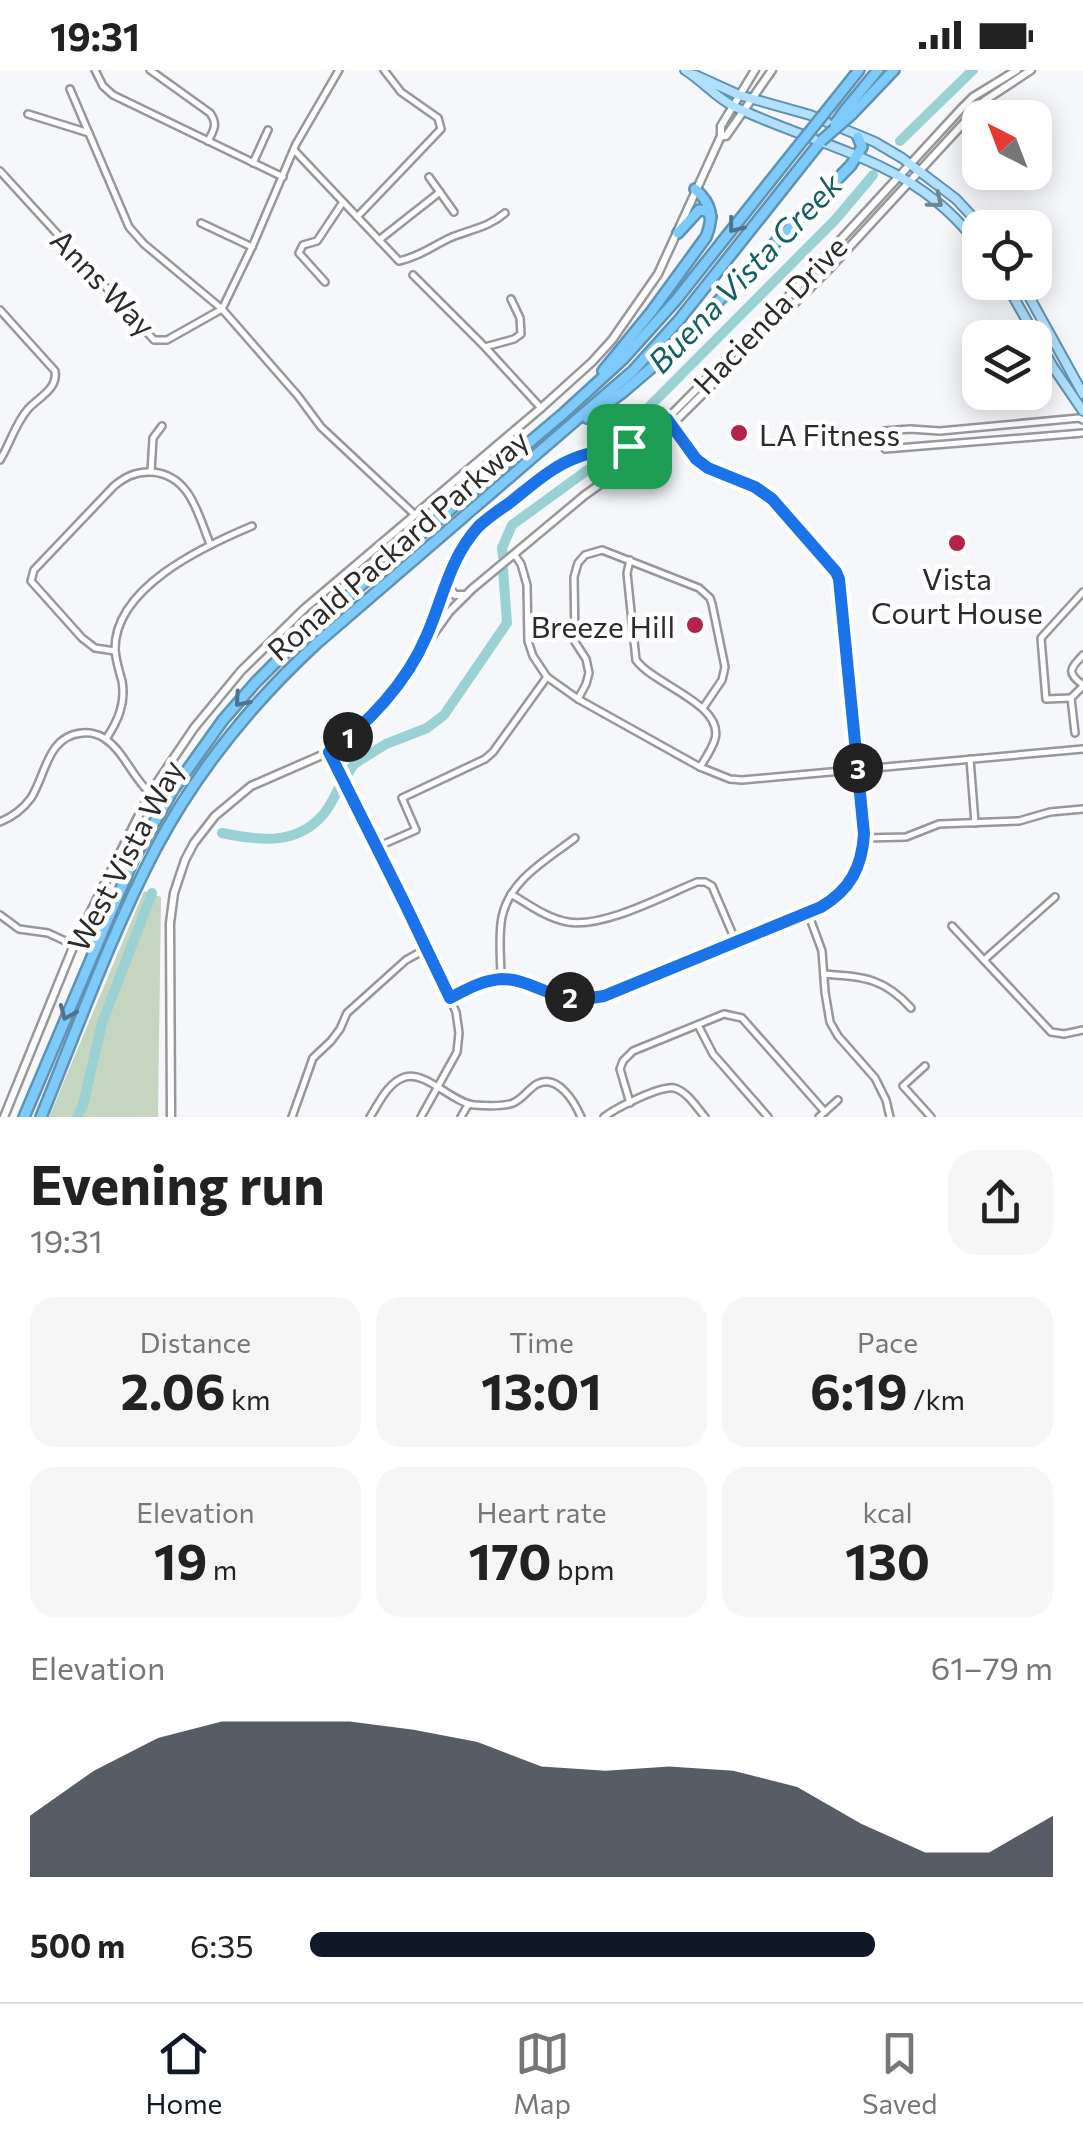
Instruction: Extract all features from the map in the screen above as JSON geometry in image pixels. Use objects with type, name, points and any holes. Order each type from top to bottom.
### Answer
[{"type":"highway","points":[[849,112],[878,70]]},
{"type":"highway","points":[[849,112],[894,70]]},
{"type":"highway","name":"Ronald Packard Parkway","points":[[24,1117],[134,858],[173,790],[224,720],[308,630],[623,359],[660,319],[856,73]]},
{"type":"highway","name":"Ronald Packard Parkway","points":[[41,1117],[145,870],[176,813],[226,742],[274,685],[317,643],[612,391],[656,347],[849,112]]},
{"type":"highway","points":[[568,429],[598,411],[664,357],[859,155],[862,147],[858,136]]},
{"type":"highway","points":[[575,403],[630,339],[706,236],[712,217],[708,202],[695,190]]},
{"type":"highway","points":[[678,233],[700,210],[706,210],[712,217]]},
{"type":"main road","name":"West Vista Way","points":[[4,1117],[74,946],[150,793],[194,728],[304,609],[541,408],[612,340],[658,274],[721,136],[721,126],[755,70]]},
{"type":"main road","name":"West Vista Way","points":[[721,136],[726,136],[772,70]]},
{"type":"main road","name":"Hacienda Drive","points":[[171,1117],[170,923],[174,893],[194,842],[214,816],[251,786],[329,752],[358,729],[466,595],[640,456],[973,97],[1017,70]]},
{"type":"main road","name":"Hacienda Drive","points":[[408,671],[428,634],[454,562],[480,526],[555,468],[581,456],[629,446],[669,422],[793,306],[984,100],[1031,70]]},
{"type":"main road","points":[[688,72],[740,94],[793,108],[875,142],[910,164],[966,210]]},
{"type":"main road","points":[[688,72],[733,106],[900,175],[950,212],[962,226]]},
{"type":"main road","points":[[1015,300],[1083,412]]},
{"type":"main road","points":[[1031,300],[1083,394]]},
{"type":"main road","points":[[445,583],[454,595],[466,595]]},
{"type":"street","points":[[96,70],[97,78],[113,95],[283,176]]},
{"type":"street","points":[[150,70],[210,113],[216,126],[208,141]]},
{"type":"street","points":[[222,309],[294,150],[339,70]]},
{"type":"street","points":[[357,217],[441,129],[438,118],[401,92],[384,70]]},
{"type":"street","points":[[70,88],[129,227],[222,309],[321,427],[416,515]]},
{"type":"street","points":[[28,114],[89,133]]},
{"type":"street","points":[[253,163],[268,130]]},
{"type":"street","points":[[294,150],[399,261],[487,227],[506,213]]},
{"type":"street","name":"Anns Way","points":[[0,171],[154,340],[167,340],[222,309]]},
{"type":"street","points":[[429,176],[454,212]]},
{"type":"street","points":[[379,240],[440,192]]},
{"type":"street","points":[[325,282],[299,254],[304,245],[317,241],[343,202]]},
{"type":"street","points":[[200,224],[252,247]]},
{"type":"street","points":[[413,275],[541,408]]},
{"type":"street","points":[[486,347],[514,340],[521,334],[520,318],[512,299]]},
{"type":"street","points":[[0,310],[52,368],[56,379],[27,410],[0,460]]},
{"type":"street","points":[[1083,420],[884,431],[885,449],[1083,433]]},
{"type":"street","points":[[450,998],[478,984],[501,980],[533,984],[559,996],[604,996],[833,900],[860,864],[864,838],[842,594],[836,572],[772,499],[755,487],[708,468],[696,459],[669,422]]},
{"type":"street","points":[[152,472],[154,438],[162,426]]},
{"type":"street","points":[[115,651],[88,643],[47,600],[31,581],[38,565],[121,480],[152,472],[183,485],[210,544]]},
{"type":"street","points":[[106,739],[123,701],[115,651],[117,630],[134,598],[210,544],[252,526]]},
{"type":"street","points":[[578,698],[589,673],[576,642],[574,577],[578,563],[590,552],[602,550],[699,588],[710,598],[726,668],[703,708]]},
{"type":"street","points":[[514,554],[527,585],[528,641],[546,677],[715,775],[742,780],[1083,749]]},
{"type":"street","points":[[630,560],[626,573],[636,660],[644,670],[712,718],[714,742],[700,768]]},
{"type":"street","points":[[1072,698],[1046,699],[1041,638],[1083,592]]},
{"type":"street","points":[[1076,733],[1072,698],[1083,686],[1071,672],[1083,654]]},
{"type":"street","points":[[378,848],[416,830],[402,798],[494,752],[546,677]]},
{"type":"street","points":[[0,822],[28,802],[50,753],[65,738],[81,733],[106,739],[150,793]]},
{"type":"street","points":[[329,752],[456,1012],[457,1052],[421,1117]]},
{"type":"street","points":[[970,759],[975,823]]},
{"type":"street","points":[[864,838],[906,837],[939,824],[1019,821],[1050,812],[1083,809]]},
{"type":"street","points":[[501,980],[501,928],[510,894],[526,876],[575,838]]},
{"type":"street","points":[[510,894],[568,922],[598,921],[705,882],[712,886],[736,942]]},
{"type":"street","points":[[984,960],[1055,897]]},
{"type":"street","points":[[808,912],[822,951],[830,1022],[875,1078],[890,1117]]},
{"type":"street","points":[[0,915],[19,929],[48,933],[74,946]]},
{"type":"street","points":[[952,926],[1051,1032],[1083,1030]]},
{"type":"street","points":[[292,1117],[313,1058],[331,1041],[347,1013],[406,960],[426,949]]},
{"type":"street","points":[[825,974],[877,981],[911,1008]]},
{"type":"street","points":[[630,1102],[620,1070],[628,1054],[724,1014],[742,1018],[822,1115],[838,1100]]},
{"type":"street","points":[[698,1024],[713,1054],[768,1117]]},
{"type":"street","points":[[925,1066],[903,1086],[931,1117]]},
{"type":"street","points":[[370,1117],[390,1086],[400,1078],[412,1076],[468,1105],[508,1104],[522,1098],[537,1084],[550,1082],[565,1091],[582,1117]]},
{"type":"street","points":[[604,1117],[630,1102],[676,1088],[705,1117]]},
{"type":"street","points":[[461,1117],[468,1105]]},
{"type":"green space","points":[[144,891],[161,897],[158,1117],[49,1117]]},
{"type":"waterway","name":"Buena Vista Creek","points":[[900,141],[973,70]]},
{"type":"waterway","name":"Buena Vista Creek","points":[[610,446],[836,219],[873,175]]},
{"type":"waterway","name":"Buena Vista Creek","points":[[503,557],[502,548],[512,525],[589,469],[604,453]]},
{"type":"waterway","name":"Buena Vista Creek","points":[[347,775],[354,764],[386,744],[427,728],[444,715],[507,623],[503,569]]},
{"type":"waterway","name":"Buena Vista Creek","points":[[222,833],[261,839],[298,833],[323,815],[341,784]]},
{"type":"waterway","name":"Buena Vista Creek","points":[[77,1117],[102,1023],[152,893]]},
{"type":"place","name":"LA Fitness","points":[[739,433]]},
{"type":"place","name":"Vista Court House","points":[[957,543]]},
{"type":"place","name":"Breeze Hill","points":[[695,625]]},
{"type":"route","points":[[667,419],[696,459],[772,499],[836,572],[842,594],[864,834],[860,864],[846,887],[821,907],[604,996],[559,996],[533,984],[507,979],[478,984],[450,998],[329,752],[358,729],[408,671],[428,634],[454,562],[480,526],[568,461],[629,446],[667,419]]}]
